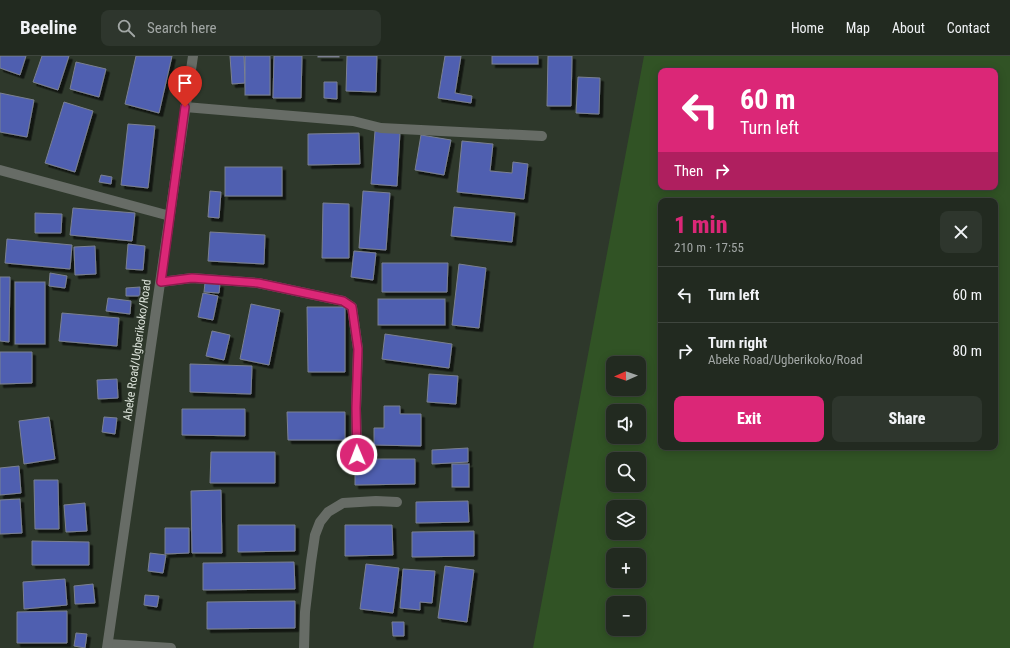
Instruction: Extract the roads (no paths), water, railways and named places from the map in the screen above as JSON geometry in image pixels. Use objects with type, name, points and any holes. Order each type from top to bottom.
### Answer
[{"type":"street","name":"Abeke Road/Ugberikoko/Road","points":[[107,646],[193,56]]},
{"type":"street","points":[[185,107],[353,121],[381,128],[542,136]]},
{"type":"street","points":[[0,170],[170,216]]},
{"type":"street","points":[[161,282],[192,278],[258,283],[343,301],[352,307],[358,349],[356,408],[357,455]]},
{"type":"street","points":[[304,648],[305,612],[311,562],[315,535],[320,522],[328,512],[343,503],[376,501],[397,502]]},
{"type":"street","points":[[107,646],[171,648]]}]
